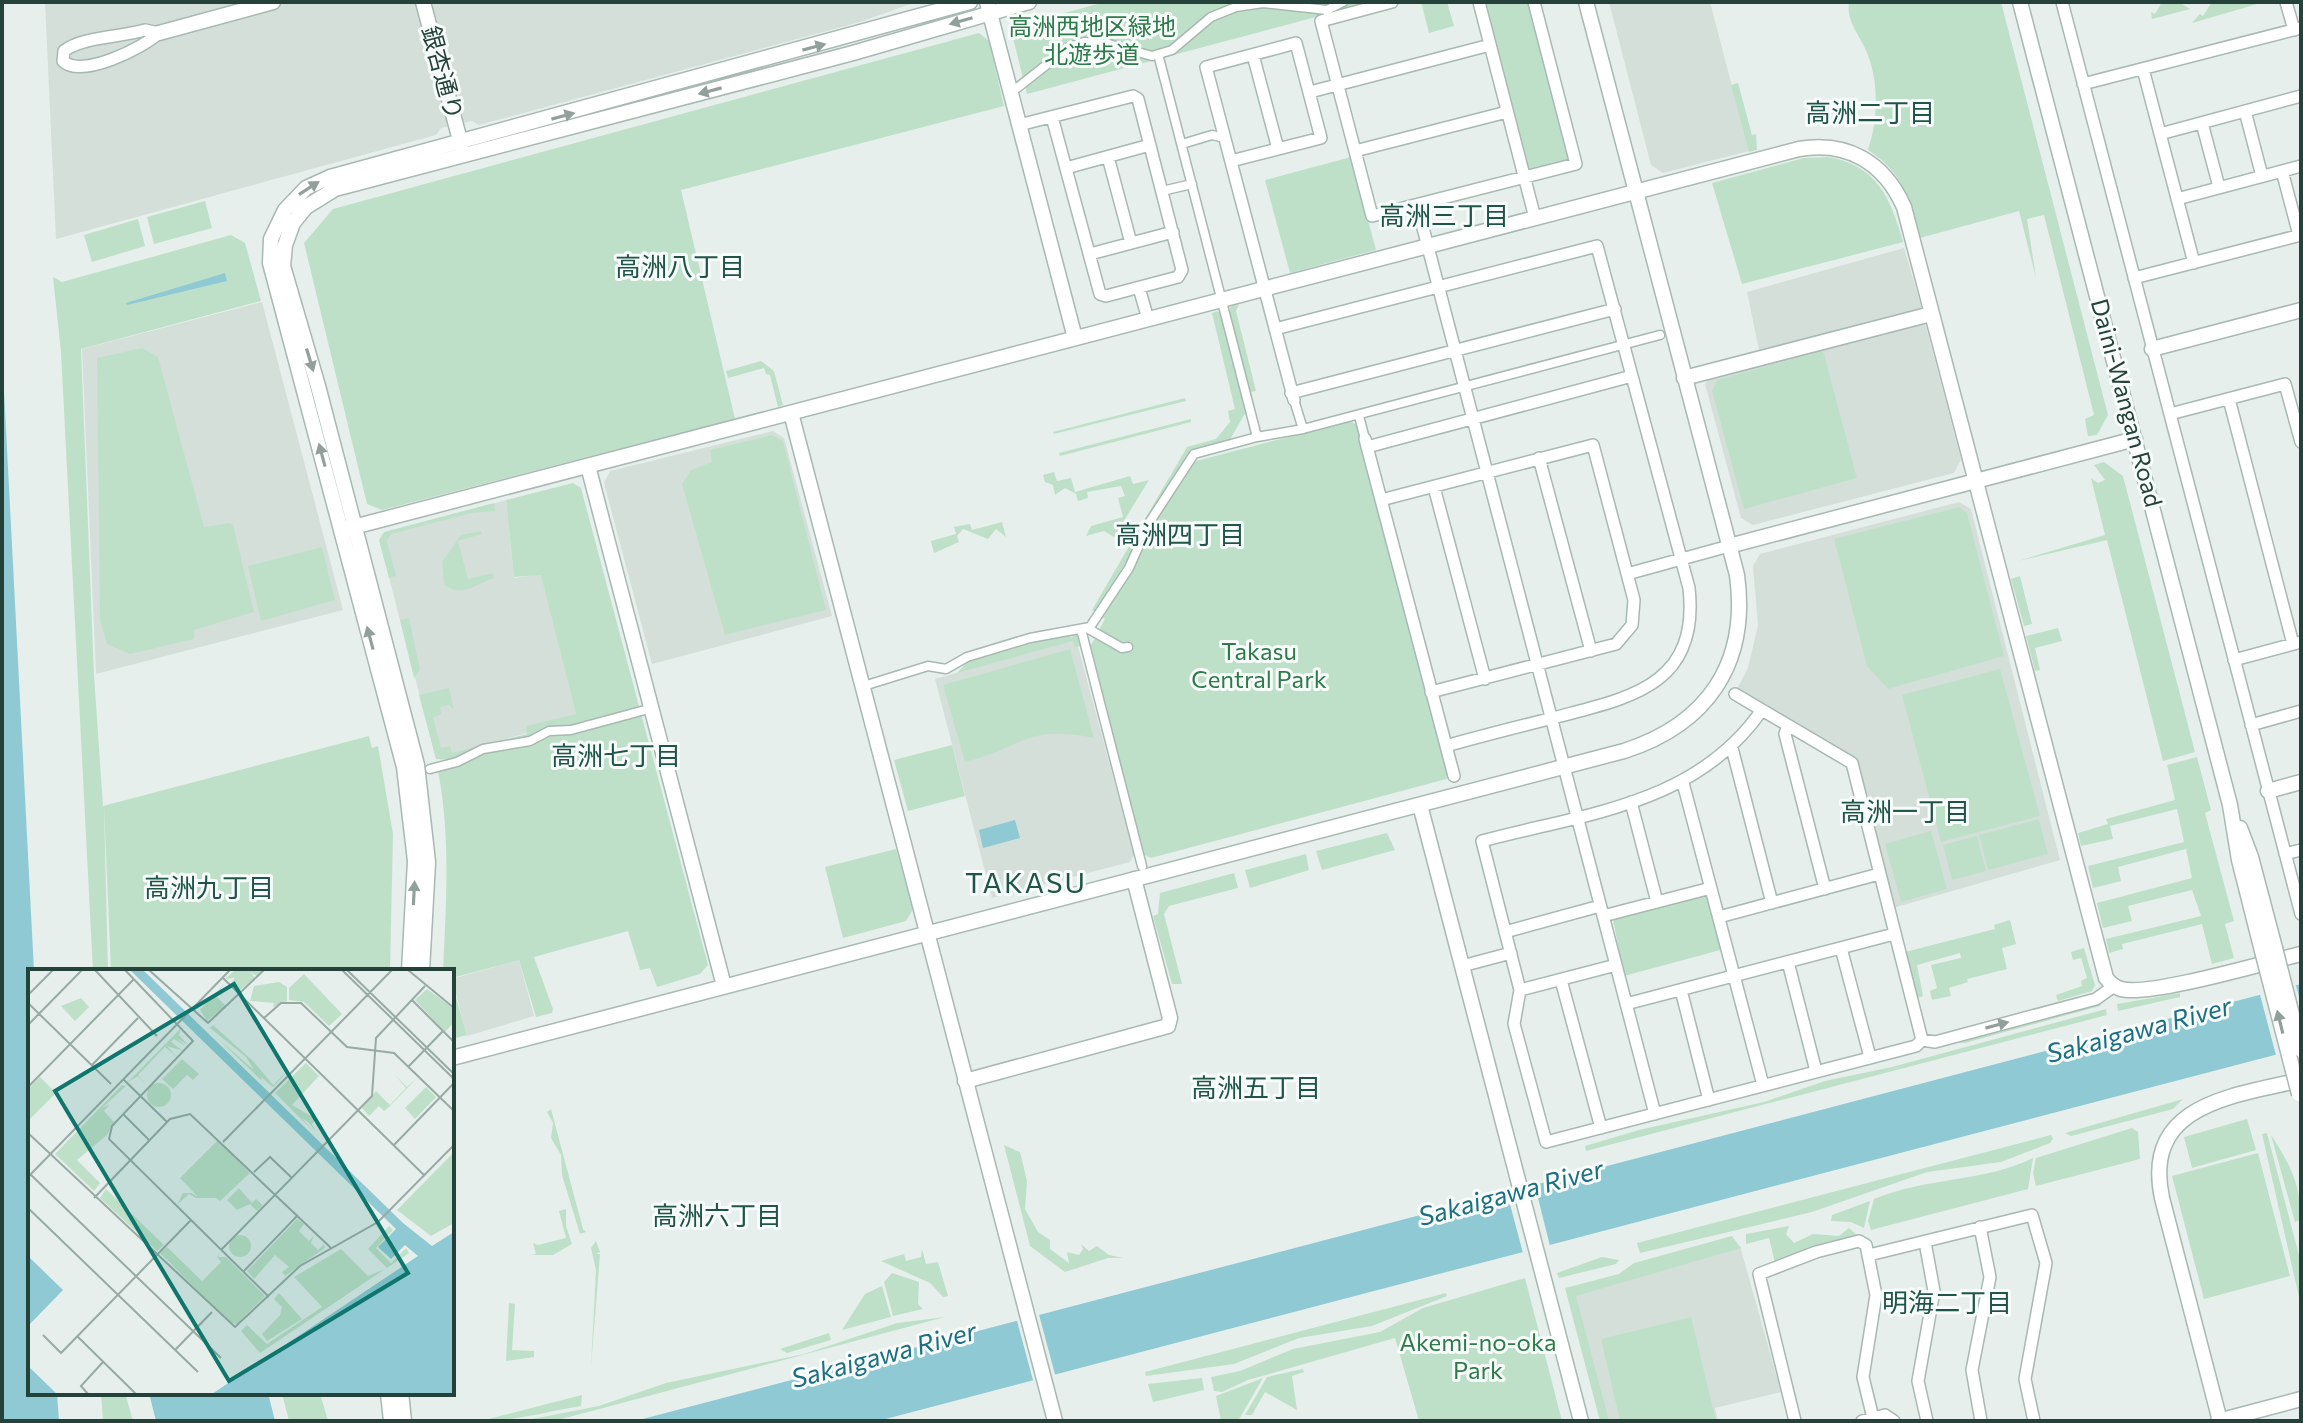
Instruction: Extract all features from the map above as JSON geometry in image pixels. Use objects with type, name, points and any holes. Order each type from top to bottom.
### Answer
[{"type":"street","points":[[159,33],[145,30],[118,38],[76,43],[62,56],[66,65],[79,67],[127,54],[159,33],[273,2]]},
{"type":"street","name":"銀杏通り","points":[[423,2],[461,144]]},
{"type":"street","points":[[409,969],[415,861],[409,791],[318,386],[285,278],[283,255],[288,233],[306,207],[348,185],[893,41],[988,7],[1029,2]]},
{"type":"street","points":[[1343,2],[1321,21],[1372,216],[1576,164],[1534,2]]},
{"type":"street","points":[[1017,88],[1069,47],[1084,42],[1158,54],[1172,50],[1211,17],[1236,7],[1273,3],[1328,14],[1392,2]]},
{"type":"street","points":[[1479,2],[1535,218]]},
{"type":"street","points":[[454,1057],[928,935],[1138,872],[1420,805],[1563,767],[1662,737],[1707,700],[1729,664],[1739,625],[1740,596],[1586,2]]},
{"type":"street","name":"Daini-Wangan Road","points":[[2020,2],[2230,805],[2239,860],[2301,1103]]},
{"type":"street","points":[[2062,2],[2301,914]]},
{"type":"street","points":[[2083,84],[2297,29],[2286,2]]},
{"type":"street","points":[[422,969],[428,862],[422,791],[348,528],[272,281],[271,239],[295,197],[318,181],[963,4]]},
{"type":"street","points":[[988,7],[1075,338]]},
{"type":"street","points":[[1231,161],[1321,138],[1296,43],[1206,67],[1264,289],[1303,429]]},
{"type":"street","points":[[1310,92],[1490,45]]},
{"type":"street","points":[[1158,54],[1257,437]]},
{"type":"street","points":[[1253,55],[1278,149]]},
{"type":"street","points":[[2143,69],[2194,263]]},
{"type":"street","points":[[1019,125],[1133,96],[1138,99],[1182,270],[1178,277],[1106,296],[1100,294],[1052,117]]},
{"type":"street","points":[[2160,134],[2301,96]]},
{"type":"street","points":[[2245,111],[2262,176]]},
{"type":"street","points":[[1355,151],[1507,112]]},
{"type":"street","points":[[2202,123],[2219,187]]},
{"type":"street","points":[[1182,144],[1212,135],[1225,138]]},
{"type":"street","points":[[1066,168],[1150,145]]},
{"type":"street","points":[[348,528],[1799,149],[1835,147],[1849,150],[1879,169],[1899,195],[2102,969],[2114,986],[2136,990],[2301,954]]},
{"type":"street","points":[[1108,157],[1131,243]]},
{"type":"street","points":[[2177,199],[2301,166]]},
{"type":"street","points":[[2134,278],[2300,235],[2282,171]]},
{"type":"street","points":[[1162,191],[1192,184]]},
{"type":"street","points":[[1417,205],[1655,1114]]},
{"type":"street","points":[[1090,254],[1173,232]]},
{"type":"street","points":[[1275,329],[1597,246],[1689,588],[1690,621],[1684,645],[1664,675],[1630,698],[1446,746]]},
{"type":"street","points":[[1139,288],[1148,319]]},
{"type":"street","points":[[1293,397],[1455,350],[1615,309]]},
{"type":"street","points":[[2152,349],[2301,310]]},
{"type":"street","points":[[1684,378],[1931,314]]},
{"type":"street","points":[[965,1081],[1168,1026],[1170,1018],[1084,629],[1129,568],[1149,523],[1194,454],[1257,437],[1359,416],[1660,335]]},
{"type":"street","points":[[1366,443],[1632,376]]},
{"type":"street","points":[[2170,414],[2285,384],[2301,442]]},
{"type":"street","points":[[2229,399],[2297,643],[2234,660]]},
{"type":"street","points":[[791,413],[1055,1421]]},
{"type":"street","points":[[1359,416],[1454,776]]},
{"type":"street","points":[[1627,574],[2135,439]]},
{"type":"street","points":[[1381,500],[1593,445],[1627,574],[1636,610],[1632,625],[1616,644],[1431,692]]},
{"type":"street","points":[[1539,458],[1591,651]]},
{"type":"street","points":[[588,466],[724,986]]},
{"type":"street","points":[[1434,487],[1485,679]]},
{"type":"street","points":[[870,684],[928,666],[946,669],[967,657],[1030,638],[1084,629],[1122,648],[1128,647]]},
{"type":"street","points":[[1735,694],[1852,763],[1922,1040]]},
{"type":"street","points":[[430,769],[457,762],[483,749],[530,741],[549,731],[571,730],[645,710]]},
{"type":"street","points":[[1762,710],[1732,748],[1683,783],[1631,802],[1482,841],[1520,990],[1514,1024],[1546,1142],[1916,1046],[1922,1040]]},
{"type":"street","points":[[2251,725],[2301,711]]},
{"type":"street","points":[[1788,726],[1785,734],[1825,889]]},
{"type":"street","points":[[1732,748],[1772,903]]},
{"type":"street","points":[[2268,791],[2301,782]]},
{"type":"street","points":[[1683,783],[1763,1085]]},
{"type":"street","points":[[1631,802],[1657,902]]},
{"type":"street","points":[[1420,805],[1581,1421]]},
{"type":"street","name":"Daini-Wangan Road","points":[[2230,805],[2251,857],[2301,1050]]},
{"type":"street","points":[[2285,854],[2301,850]]},
{"type":"street","points":[[1719,917],[1879,874]]},
{"type":"street","points":[[1505,932],[1657,902],[1711,888]]},
{"type":"street","points":[[1626,1004],[1894,934]]},
{"type":"street","points":[[1841,948],[1870,1057]]},
{"type":"street","points":[[1462,966],[1511,953]]},
{"type":"street","points":[[1788,962],[1816,1071]]},
{"type":"street","points":[[1520,990],[1616,965]]},
{"type":"street","points":[[1561,980],[1601,1128]]},
{"type":"street","points":[[1922,1040],[1935,1042],[2096,999],[2114,986]]},
{"type":"street","points":[[1681,990],[1709,1100]]},
{"type":"street","points":[[2301,1080],[2198,1108],[2175,1127],[2160,1160],[2162,1198],[2219,1421],[2301,1399]]},
{"type":"street","points":[[1869,1255],[2029,1214],[2036,1218],[2046,1263],[2025,1379],[2034,1421]]},
{"type":"street","points":[[1980,1227],[1990,1277],[1972,1370],[1981,1421]]},
{"type":"street","points":[[1795,1421],[1759,1274],[1816,1252],[1859,1241],[1866,1245],[1876,1295],[1863,1377],[1868,1419],[1889,1415],[1894,1421]]},
{"type":"street","points":[[1925,1242],[1934,1291],[1918,1381],[1927,1421]]},
{"type":"street","points":[[388,1395],[391,1421]]},
{"type":"street","points":[[401,1395],[404,1421]]},
{"type":"shaded area","points":[[45,2],[916,2],[860,22],[479,125],[472,121],[441,128],[436,135],[56,239]]},
{"type":"shaded area","points":[[1609,2],[1710,2],[1749,151],[1663,173],[1651,165]]},
{"type":"shaded area","points":[[1904,248],[1922,309],[1759,350],[1747,292]]},
{"type":"shaded area","points":[[262,302],[343,610],[96,674],[82,349]]},
{"type":"shaded area","points":[[1919,323],[1926,326],[1961,460],[1954,473],[1753,525],[1741,518],[1705,384],[1709,378]]},
{"type":"shaded area","points":[[773,431],[784,438],[832,616],[652,664],[604,483],[610,471]]},
{"type":"shaded area","points":[[506,500],[514,578],[542,574],[579,719],[436,758],[380,543],[387,532]]},
{"type":"shaded area","points":[[1959,502],[1971,509],[2060,860],[1893,908],[1855,760],[1736,691],[1748,668],[1758,625],[1753,566],[1760,554]]},
{"type":"shaded area","points":[[1076,639],[1134,855],[1130,862],[992,898],[935,679]]},
{"type":"shaded area","points":[[519,960],[534,1016],[467,1036],[454,978]]},
{"type":"shaded area","points":[[1740,1246],[1781,1392],[1715,1408],[1718,1421],[1601,1421],[1566,1291]]},
{"type":"green space","name":"高洲西地区緑地 北遊歩道","points":[[1105,2],[1372,2],[1027,94],[1012,34],[1016,26]]},
{"type":"green space","points":[[1421,2],[1447,2],[1454,26],[1429,33]]},
{"type":"green space","points":[[1482,2],[1530,2],[1570,157],[1568,161],[1527,170]]},
{"type":"green space","points":[[1849,2],[2001,2],[2108,415],[2097,435],[2088,436],[2085,419],[2094,415],[2044,215],[2027,219],[2036,278],[2019,211],[1920,238],[1908,199],[1897,177],[1868,150],[1875,115],[1874,78],[1868,55],[1852,23]]},
{"type":"green space","points":[[2162,2],[2179,2],[2190,9],[2152,19],[2151,12],[2155,14]]},
{"type":"green space","points":[[2212,2],[2264,2],[2192,23],[2200,14],[2203,16]]},
{"type":"green space","points":[[979,33],[989,41],[1004,106],[681,190],[735,419],[382,510],[367,504],[304,243],[333,209]]},
{"type":"green space","points":[[1738,83],[1752,135],[1756,134],[1757,150],[1749,152],[1731,85]]},
{"type":"green space","points":[[1351,157],[1376,250],[1290,273],[1265,180]]},
{"type":"green space","points":[[1827,157],[1858,167],[1879,186],[1893,211],[1903,242],[1742,284],[1712,183],[1804,158]]},
{"type":"green space","points":[[205,201],[212,228],[154,244],[147,217]]},
{"type":"green space","points":[[138,219],[145,246],[92,262],[84,235]]},
{"type":"green space","points":[[231,235],[245,243],[261,301],[81,349],[94,675],[103,806],[369,736],[372,748],[378,746],[393,834],[390,969],[111,969],[104,807],[108,969],[93,969],[61,352],[53,277],[62,282]]},
{"type":"green space","points":[[1239,304],[1236,311],[1256,391],[1250,392],[1229,313],[1231,306]]},
{"type":"green space","points":[[1217,311],[1223,315],[1247,410],[1228,443],[1192,453],[1096,612],[1092,610],[1187,447],[1216,439],[1230,422],[1228,411],[1235,409],[1212,313]]},
{"type":"green space","points":[[142,348],[158,357],[204,527],[233,525],[254,612],[194,630],[194,639],[130,654],[107,644],[100,620],[97,358]]},
{"type":"green space","points":[[1823,351],[1857,478],[1744,509],[1712,391],[1717,380]]},
{"type":"green space","points":[[761,361],[774,371],[783,405],[778,407],[770,375],[764,368],[728,378],[726,371]]},
{"type":"green space","points":[[1185,398],[1186,401],[1053,432]]},
{"type":"green space","points":[[1191,419],[1191,422],[1060,456],[1059,453]]},
{"type":"green space","name":"Takasu Central Park","points":[[1350,421],[1357,425],[1450,778],[1151,858],[1143,854],[1090,647],[1105,619],[1101,616],[1133,567],[1156,518],[1196,461]]},
{"type":"green space","points":[[772,435],[783,441],[826,610],[725,635],[682,484],[691,470],[712,462],[710,450]]},
{"type":"green space","points":[[2104,462],[2123,476],[2195,752],[2163,761],[2107,540],[2018,561],[2105,535],[2091,478],[2098,483],[2105,480],[2094,465]]},
{"type":"green space","points":[[1054,472],[1057,481],[1071,478],[1075,492],[1130,476],[1133,484],[1149,480],[1114,537],[1104,531],[1086,536],[1091,526],[1123,517],[1118,498],[1125,496],[1121,486],[1087,492],[1088,498],[1078,501],[1076,494],[1065,488],[1055,495],[1053,485],[1045,482],[1043,475]]},
{"type":"green space","points":[[573,483],[581,488],[708,965],[700,974],[657,987],[650,968],[640,970],[628,931],[534,957],[553,1009],[552,1013],[536,1017],[519,960],[454,977],[454,969],[443,969],[446,846],[438,771],[483,745],[527,734],[526,726],[576,714],[541,575],[514,577],[506,500]]},
{"type":"green space","points":[[494,503],[495,511],[471,513],[391,534],[387,541],[396,576],[389,578],[379,540],[384,532]]},
{"type":"green space","points":[[1959,507],[1967,513],[2004,656],[1888,689],[1867,666],[1834,539]]},
{"type":"green space","points":[[1002,522],[1006,537],[996,529],[988,539],[963,529],[957,536],[959,542],[934,553],[931,541],[956,534],[954,527],[970,524],[972,530]]},
{"type":"green space","points":[[481,531],[482,534],[458,541],[468,579],[493,573],[494,578],[463,590],[444,584],[442,562],[461,535]]},
{"type":"green space","points":[[322,547],[335,600],[261,621],[248,566]]},
{"type":"green space","points":[[2020,576],[2032,624],[2024,626],[2011,579]]},
{"type":"green space","points":[[409,618],[420,670],[414,678],[400,620]]},
{"type":"green space","points":[[2058,628],[2062,641],[2035,648],[2040,670],[2035,671],[2026,636]]},
{"type":"green space","points":[[1068,634],[1070,637],[1077,635],[1080,646],[1075,647],[1073,641],[957,673],[972,657]]},
{"type":"green space","points":[[1070,649],[1094,738],[1071,734],[1038,736],[965,762],[943,685]]},
{"type":"green space","points":[[2000,669],[2040,816],[1941,842],[1902,695]]},
{"type":"green space","points":[[449,688],[454,710],[449,705],[440,707],[441,714],[433,718],[441,748],[450,746],[452,753],[479,746],[480,749],[455,760],[436,759],[419,695]]},
{"type":"green space","points":[[952,745],[965,796],[908,811],[894,760]]},
{"type":"green space","points":[[2197,757],[2211,810],[2205,813],[2234,921],[2225,924],[2234,958],[2212,964],[2202,924],[2122,944],[2123,949],[2109,953],[2106,939],[2201,916],[2192,890],[2128,906],[2132,921],[2103,928],[2097,903],[2192,878],[2186,849],[2118,867],[2121,881],[2093,888],[2088,866],[2184,842],[2177,809],[2110,826],[2113,839],[2081,846],[2078,833],[2108,824],[2106,819],[2175,800],[2167,765]]},
{"type":"green space","points":[[2039,819],[2048,854],[1988,870],[1979,835]]},
{"type":"green space","points":[[1931,831],[1947,889],[1901,902],[1885,844]]},
{"type":"green space","points":[[1387,833],[1395,850],[1322,870],[1316,851]]},
{"type":"green space","points":[[1977,836],[1986,871],[1952,880],[1943,845]]},
{"type":"green space","points":[[896,849],[913,909],[906,921],[843,938],[825,867]]},
{"type":"green space","points":[[1306,854],[1309,870],[1250,888],[1245,870]]},
{"type":"green space","points":[[1234,873],[1238,888],[1169,906],[1164,914],[1182,984],[1172,984],[1153,916],[1158,914],[1160,893]]},
{"type":"green space","points":[[1707,894],[1724,949],[1624,976],[1613,919]]},
{"type":"green space","points":[[2010,920],[2016,944],[2002,948],[2007,969],[1967,979],[1968,982],[1949,988],[1951,996],[1932,1000],[1930,991],[1937,988],[1931,965],[1961,958],[1960,953],[1917,965],[1923,996],[1917,998],[1905,952],[1995,929],[1994,925]]},
{"type":"green space","points":[[2084,948],[2095,985],[2092,991],[2058,1001],[2056,995],[2082,986],[2081,981],[2087,978],[2081,958],[2073,960],[2071,952]]},
{"type":"green space","points":[[454,991],[467,1035],[454,1038]]},
{"type":"green space","points":[[2180,993],[2180,997],[2118,1011],[2117,1004]]},
{"type":"green space","points":[[2101,1001],[2100,1006],[1965,1043],[1956,1042]]},
{"type":"green space","points":[[2106,1009],[2107,1015],[1586,1151],[1585,1146],[1639,1130],[1764,1102],[1825,1081],[1892,1067]]},
{"type":"green space","points":[[2183,1099],[2173,1109],[2071,1136],[2065,1133]]},
{"type":"green space","points":[[551,1109],[586,1232],[580,1234],[562,1175],[561,1155],[551,1138],[553,1123],[547,1112]]},
{"type":"green space","points":[[2247,1119],[2256,1150],[2192,1168],[2184,1137]]},
{"type":"green space","points":[[2132,1128],[2138,1132],[2140,1159],[2036,1186],[2033,1173],[2036,1158]]},
{"type":"green space","points":[[2267,1133],[2301,1263],[2301,1306],[2262,1134]]},
{"type":"green space","points":[[2051,1135],[2053,1139],[2050,1143],[2001,1162],[1927,1172],[1812,1212],[1640,1253],[1637,1243]]},
{"type":"green space","points":[[2271,1135],[2297,1185],[2301,1220],[2295,1222]]},
{"type":"green space","points":[[1004,1145],[1020,1152],[1027,1181],[1025,1209],[1038,1232],[1050,1240],[1050,1249],[1069,1263],[1067,1252],[1079,1255],[1083,1249],[1081,1244],[1089,1251],[1097,1246],[1109,1255],[1123,1258],[1108,1258],[1065,1272],[1030,1246]]},
{"type":"green space","points":[[2258,1153],[2290,1276],[2204,1299],[2172,1176]]},
{"type":"green space","points":[[2033,1158],[2028,1189],[1871,1230],[1868,1221],[1874,1199],[1914,1187],[2015,1166]]},
{"type":"green space","points":[[1870,1201],[1864,1228],[1851,1222],[1831,1221],[1832,1215]]},
{"type":"green space","points":[[566,1209],[566,1226],[572,1244],[553,1255],[531,1255],[536,1254],[533,1243],[538,1245],[566,1238],[559,1211]]},
{"type":"green space","points":[[1789,1226],[1786,1234],[1794,1243],[1813,1234],[1839,1236],[1849,1228],[1858,1236],[1775,1263],[1769,1238],[1746,1244],[1746,1234]]},
{"type":"green space","points":[[1732,1236],[1741,1248],[1576,1296],[1609,1421],[1600,1421],[1565,1288],[1619,1274],[1634,1263]]},
{"type":"green space","points":[[596,1241],[600,1252],[596,1254],[600,1254],[591,1367],[596,1270],[591,1248]]},
{"type":"green space","points":[[922,1249],[926,1264],[938,1262],[948,1296],[943,1297],[930,1283],[881,1261],[904,1254],[906,1261],[921,1257]]},
{"type":"green space","points":[[1602,1257],[1619,1260],[1616,1264],[1559,1278],[1557,1273]]},
{"type":"green space","points":[[892,1273],[919,1282],[918,1304],[923,1309],[893,1316],[884,1282]]},
{"type":"green space","name":"Akemi-no-oka Park","points":[[1525,1278],[1562,1421],[1419,1421],[1395,1338],[1248,1380],[1222,1392],[1214,1391],[1211,1377],[1240,1371],[1293,1349],[1380,1332],[1423,1308]]},
{"type":"green space","points":[[882,1286],[891,1317],[842,1330],[865,1294]]},
{"type":"green space","points":[[1446,1293],[1447,1296],[1372,1326],[1299,1338],[1234,1364],[1146,1376],[1145,1372]]},
{"type":"green space","points":[[509,1303],[515,1304],[512,1350],[534,1351],[534,1357],[506,1361]]},
{"type":"green space","points":[[945,1317],[554,1421],[522,1421],[599,1406],[666,1383],[804,1354],[897,1323]]},
{"type":"green space","points":[[1691,1317],[1716,1421],[1620,1421],[1601,1339]]},
{"type":"green space","points":[[829,1333],[831,1340],[787,1353],[780,1349]]},
{"type":"green space","points":[[1303,1369],[1304,1372],[1292,1376],[1297,1410],[1265,1392],[1252,1415],[1245,1415],[1267,1377]]},
{"type":"green space","points":[[1202,1378],[1204,1390],[1153,1402],[1148,1384]]},
{"type":"green space","points":[[1263,1378],[1238,1421],[1221,1421],[1216,1396]]},
{"type":"green space","points":[[101,1395],[126,1395],[133,1421],[103,1421]]},
{"type":"green space","points":[[282,1395],[321,1395],[328,1421],[289,1421]]},
{"type":"green space","points":[[582,1395],[581,1406],[518,1418],[481,1421]]},
{"type":"water","points":[[225,273],[227,281],[126,303]]},
{"type":"water","points":[[2,352],[34,969],[28,969],[28,1395],[57,1395],[59,1421],[2,1421]]},
{"type":"water","points":[[1015,820],[1020,838],[983,848],[979,830]]},
{"type":"water","name":"Sakaigawa River","points":[[2301,984],[2301,1048],[878,1421],[635,1421]]},
{"type":"water","points":[[150,1395],[268,1395],[275,1421],[156,1421]]},
{"type":"pier","points":[[2295,982],[2301,1004],[2301,1052],[2277,1059],[2259,991]]},
{"type":"pier","points":[[1534,1182],[1551,1250],[1524,1257],[1506,1189]]},
{"type":"pier","points":[[1038,1311],[1056,1378],[1034,1384],[1016,1317]]},
{"type":"district","name":"高洲二丁目","points":[[1870,113]]},
{"type":"district","name":"高洲三丁目","points":[[1444,216]]},
{"type":"district","name":"高洲八丁目","points":[[680,267]]},
{"type":"district","name":"高洲四丁目","points":[[1180,535]]},
{"type":"district","name":"高洲七丁目","points":[[616,756]]},
{"type":"district","name":"高洲一丁目","points":[[1905,812]]},
{"type":"district","name":"TAKASU","points":[[1026,883]]},
{"type":"district","name":"高洲九丁目","points":[[209,888]]},
{"type":"district","name":"高洲五丁目","points":[[1256,1088]]},
{"type":"district","name":"高洲六丁目","points":[[717,1216]]},
{"type":"district","name":"明海二丁目","points":[[1947,1303]]}]
